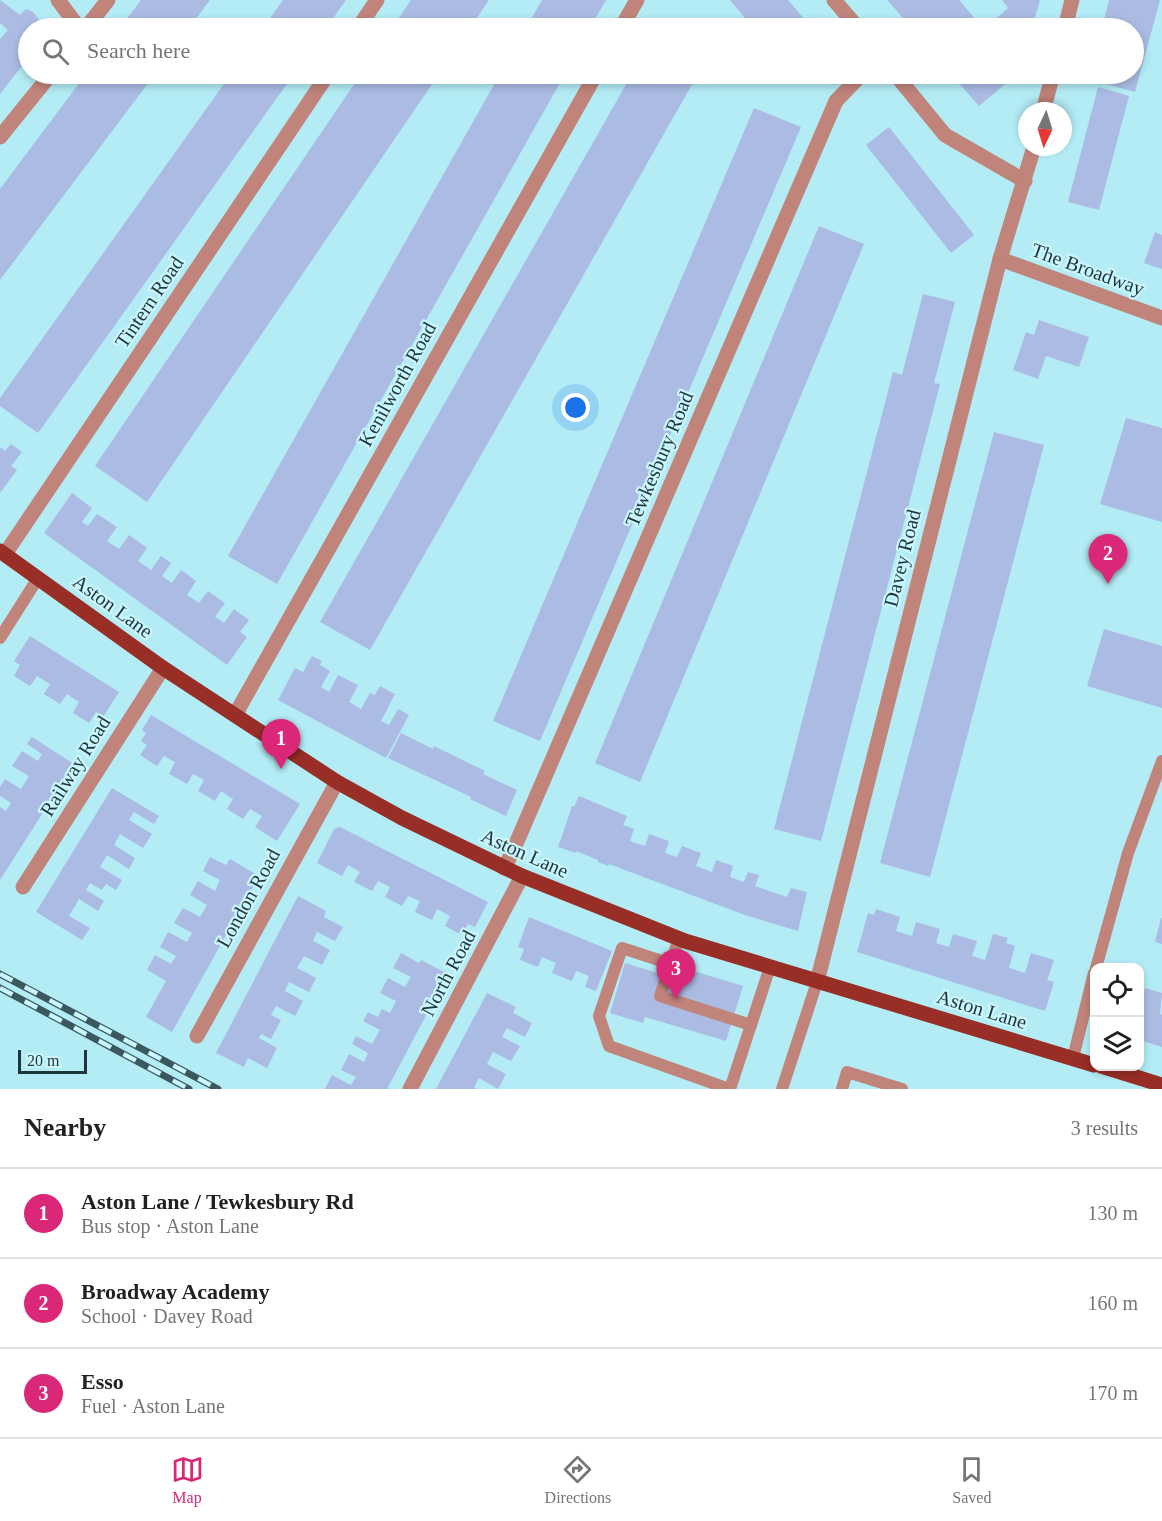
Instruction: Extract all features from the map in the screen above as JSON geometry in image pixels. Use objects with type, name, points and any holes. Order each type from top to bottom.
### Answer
[{"type":"main road","name":"Aston Lane","points":[[3,552],[163,668],[337,782],[402,818],[504,868],[679,938],[1090,1063]]},
{"type":"main road","points":[[1117,1071],[1162,1085]]},
{"type":"street","points":[[58,0],[72,18]]},
{"type":"street","points":[[94,18],[108,0]]},
{"type":"street","points":[[365,18],[377,0]]},
{"type":"street","points":[[627,18],[637,0]]},
{"type":"street","points":[[834,0],[849,18]]},
{"type":"street","points":[[1068,18],[1072,0]]},
{"type":"street","points":[[0,137],[43,84]]},
{"type":"street","name":"Tintern Road","points":[[3,552],[321,84]]},
{"type":"street","name":"Kenilworth Road","points":[[234,715],[590,84]]},
{"type":"street","name":"Tewkesbury Road","points":[[504,868],[836,101],[852,84]]},
{"type":"street","points":[[903,84],[945,135],[1025,181]]},
{"type":"street","points":[[1045,102],[1050,84]]},
{"type":"street","name":"Davey Road","points":[[817,981],[1000,259],[1032,156]]},
{"type":"street","name":"The Broadway","points":[[1000,259],[1162,318]]},
{"type":"street","name":"Railway Road","points":[[23,887],[163,668]]},
{"type":"street","name":"London Road","points":[[197,1036],[337,782]]},
{"type":"street","name":"North Road","points":[[410,1089],[522,876]]},
{"type":"lane","points":[[0,638],[38,578]]},
{"type":"lane","points":[[1097,963],[1128,853],[1162,761]]},
{"type":"lane","points":[[679,938],[660,996],[751,1025]]},
{"type":"lane","points":[[671,964],[622,948],[599,1016],[609,1046],[730,1089],[770,967]]},
{"type":"lane","points":[[782,1089],[817,981]]},
{"type":"lane","points":[[1072,1058],[1090,991]]},
{"type":"lane","points":[[842,1089],[847,1072],[902,1089]]},
{"type":"building","points":[[0,0],[20,15],[26,9],[33,12],[38,18],[18,18],[18,71],[0,94],[0,39],[8,30],[0,23]]},
{"type":"building","points":[[141,0],[210,0],[196,18],[128,18]]},
{"type":"building","points":[[283,0],[346,0],[333,18],[270,18]]},
{"type":"building","points":[[411,0],[489,0],[477,18],[399,18]]},
{"type":"building","points":[[542,0],[606,0],[596,18],[532,18]]},
{"type":"building","points":[[730,0],[788,0],[803,18],[745,18]]},
{"type":"building","points":[[887,0],[959,0],[974,18],[903,18]]},
{"type":"building","points":[[1002,0],[1040,0],[1035,18],[996,18],[1008,8]]},
{"type":"building","points":[[1109,0],[1160,0],[1144,59],[1144,18],[1104,18]]},
{"type":"building","points":[[79,84],[147,84],[0,280],[0,189]]},
{"type":"building","points":[[224,84],[287,84],[38,433],[0,406],[0,398]]},
{"type":"building","points":[[354,84],[432,84],[147,502],[95,466]]},
{"type":"building","points":[[494,84],[559,84],[277,584],[228,556]]},
{"type":"building","points":[[626,84],[692,84],[370,650],[320,622]]},
{"type":"building","points":[[960,84],[1005,84],[979,106]]},
{"type":"building","points":[[1106,84],[1137,84],[1135,92]]},
{"type":"building","points":[[1098,87],[1129,96],[1099,210],[1068,202]]},
{"type":"building","points":[[754,108],[801,127],[540,741],[493,721]]},
{"type":"building","points":[[889,127],[974,235],[951,253],[866,145]]},
{"type":"building","points":[[819,226],[864,244],[640,782],[595,763]]},
{"type":"building","points":[[1155,232],[1162,235],[1162,269],[1144,263]]},
{"type":"building","points":[[923,294],[955,302],[934,383],[940,384],[821,841],[774,829],[893,372],[902,375]]},
{"type":"building","points":[[1039,320],[1089,337],[1079,367],[1046,356],[1038,379],[1013,370],[1026,332],[1034,335]]},
{"type":"building","points":[[1126,418],[1162,428],[1162,522],[1100,504]]},
{"type":"building","points":[[994,432],[1044,445],[930,877],[880,863]]},
{"type":"building","points":[[11,444],[22,452],[11,466],[17,470],[0,493],[0,447],[5,451]]},
{"type":"building","points":[[72,493],[92,508],[82,522],[88,526],[97,514],[117,527],[107,541],[119,549],[129,535],[147,548],[138,561],[151,570],[161,556],[171,563],[162,576],[172,583],[181,570],[196,581],[187,595],[199,603],[208,591],[225,603],[215,617],[224,623],[234,609],[249,620],[240,632],[247,637],[227,665],[44,533]]},
{"type":"building","points":[[1104,629],[1162,646],[1162,708],[1087,686]]},
{"type":"building","points":[[30,636],[119,692],[103,717],[96,712],[89,723],[73,713],[79,702],[67,694],[60,704],[44,694],[50,684],[37,676],[30,686],[14,676],[20,665],[14,661]]},
{"type":"building","points":[[312,656],[322,661],[320,665],[330,671],[321,687],[329,692],[338,675],[358,685],[349,702],[361,709],[370,693],[375,695],[380,686],[395,694],[381,721],[389,725],[398,709],[409,715],[386,758],[278,700],[295,668],[303,672]]},
{"type":"building","points":[[151,715],[300,804],[277,841],[255,827],[262,816],[250,809],[243,819],[227,809],[233,799],[221,791],[215,801],[198,791],[204,780],[193,774],[187,784],[169,774],[175,762],[164,756],[157,766],[140,755],[147,745],[141,741],[146,733],[142,730]]},
{"type":"building","points":[[401,733],[485,771],[483,774],[517,790],[506,816],[388,758]]},
{"type":"building","points":[[32,737],[74,764],[0,880],[0,807],[6,811],[11,803],[0,796],[0,787],[5,779],[21,789],[29,776],[12,766],[22,751],[38,761],[42,754],[27,744]]},
{"type":"building","points":[[112,788],[159,816],[154,824],[134,812],[129,820],[152,834],[143,848],[120,834],[114,845],[135,858],[129,869],[107,855],[100,867],[122,880],[116,890],[106,884],[102,890],[90,883],[86,890],[104,901],[98,911],[79,899],[69,916],[90,928],[82,940],[36,912]]},
{"type":"building","points":[[579,796],[627,816],[623,825],[634,829],[630,841],[645,846],[649,834],[669,841],[665,853],[677,857],[682,846],[701,853],[696,866],[712,872],[716,860],[733,866],[730,877],[744,882],[748,872],[759,875],[755,886],[787,897],[791,888],[807,892],[798,931],[745,915],[609,864],[608,866],[576,851],[576,853],[558,847],[572,806],[574,807]]},
{"type":"building","points":[[340,827],[488,902],[475,927],[468,924],[462,935],[445,926],[450,916],[437,909],[432,920],[415,912],[420,901],[408,896],[402,906],[385,897],[390,887],[378,881],[372,891],[354,882],[360,872],[348,865],[342,876],[317,863],[334,829]]},
{"type":"building","points":[[210,857],[226,865],[230,859],[259,876],[172,1032],[146,1017],[166,981],[147,970],[155,955],[171,964],[176,956],[160,947],[168,932],[187,942],[192,933],[174,923],[183,908],[200,917],[207,905],[190,895],[198,881],[215,891],[220,880],[203,871]]},
{"type":"building","points":[[298,896],[326,911],[324,917],[343,927],[335,941],[317,932],[313,941],[330,950],[322,965],[304,956],[297,968],[316,978],[309,992],[289,982],[285,991],[303,1001],[295,1016],[276,1006],[271,1015],[281,1020],[271,1039],[261,1034],[259,1038],[277,1048],[267,1068],[248,1058],[244,1067],[216,1053]]},
{"type":"building","points":[[876,909],[900,917],[896,931],[912,936],[916,922],[940,929],[936,943],[949,947],[953,934],[977,941],[972,956],[985,960],[993,934],[1008,938],[1006,943],[1015,946],[1009,968],[1025,973],[1031,953],[1054,960],[1047,980],[1054,982],[1045,1011],[857,952],[868,913],[874,915]]},
{"type":"building","points":[[529,917],[612,951],[596,991],[585,987],[589,976],[576,971],[572,981],[552,973],[556,963],[542,957],[538,967],[520,960],[524,949],[518,947]]},
{"type":"building","points":[[1162,918],[1162,944],[1155,942]]},
{"type":"building","points":[[401,953],[448,974],[387,1089],[325,1089],[332,1075],[351,1085],[356,1077],[341,1070],[349,1054],[364,1062],[368,1053],[352,1044],[356,1036],[372,1044],[380,1030],[363,1021],[368,1012],[378,1017],[382,1009],[390,1013],[396,1001],[380,993],[388,978],[405,987],[411,977],[393,968]]},
{"type":"building","points":[[625,963],[683,981],[687,969],[743,986],[726,1041],[645,1017],[643,1023],[610,1013]]},
{"type":"building","points":[[1145,988],[1162,993],[1160,1014],[1162,1015],[1162,1047],[1144,1041]]},
{"type":"building","points":[[487,993],[516,1007],[513,1013],[532,1023],[525,1037],[507,1028],[502,1037],[520,1046],[511,1061],[493,1052],[487,1064],[506,1074],[498,1089],[479,1078],[474,1087],[477,1089],[436,1089]]},
{"type":"railway","points":[[0,974],[218,1089]]},
{"type":"railway","points":[[0,988],[189,1089]]},
{"type":"place","name":"Broadway Academy","points":[[1108,584]]},
{"type":"place","name":"Aston Lane / Tewkesbury Rd","points":[[281,769]]},
{"type":"place","name":"Esso","points":[[676,999]]}]
